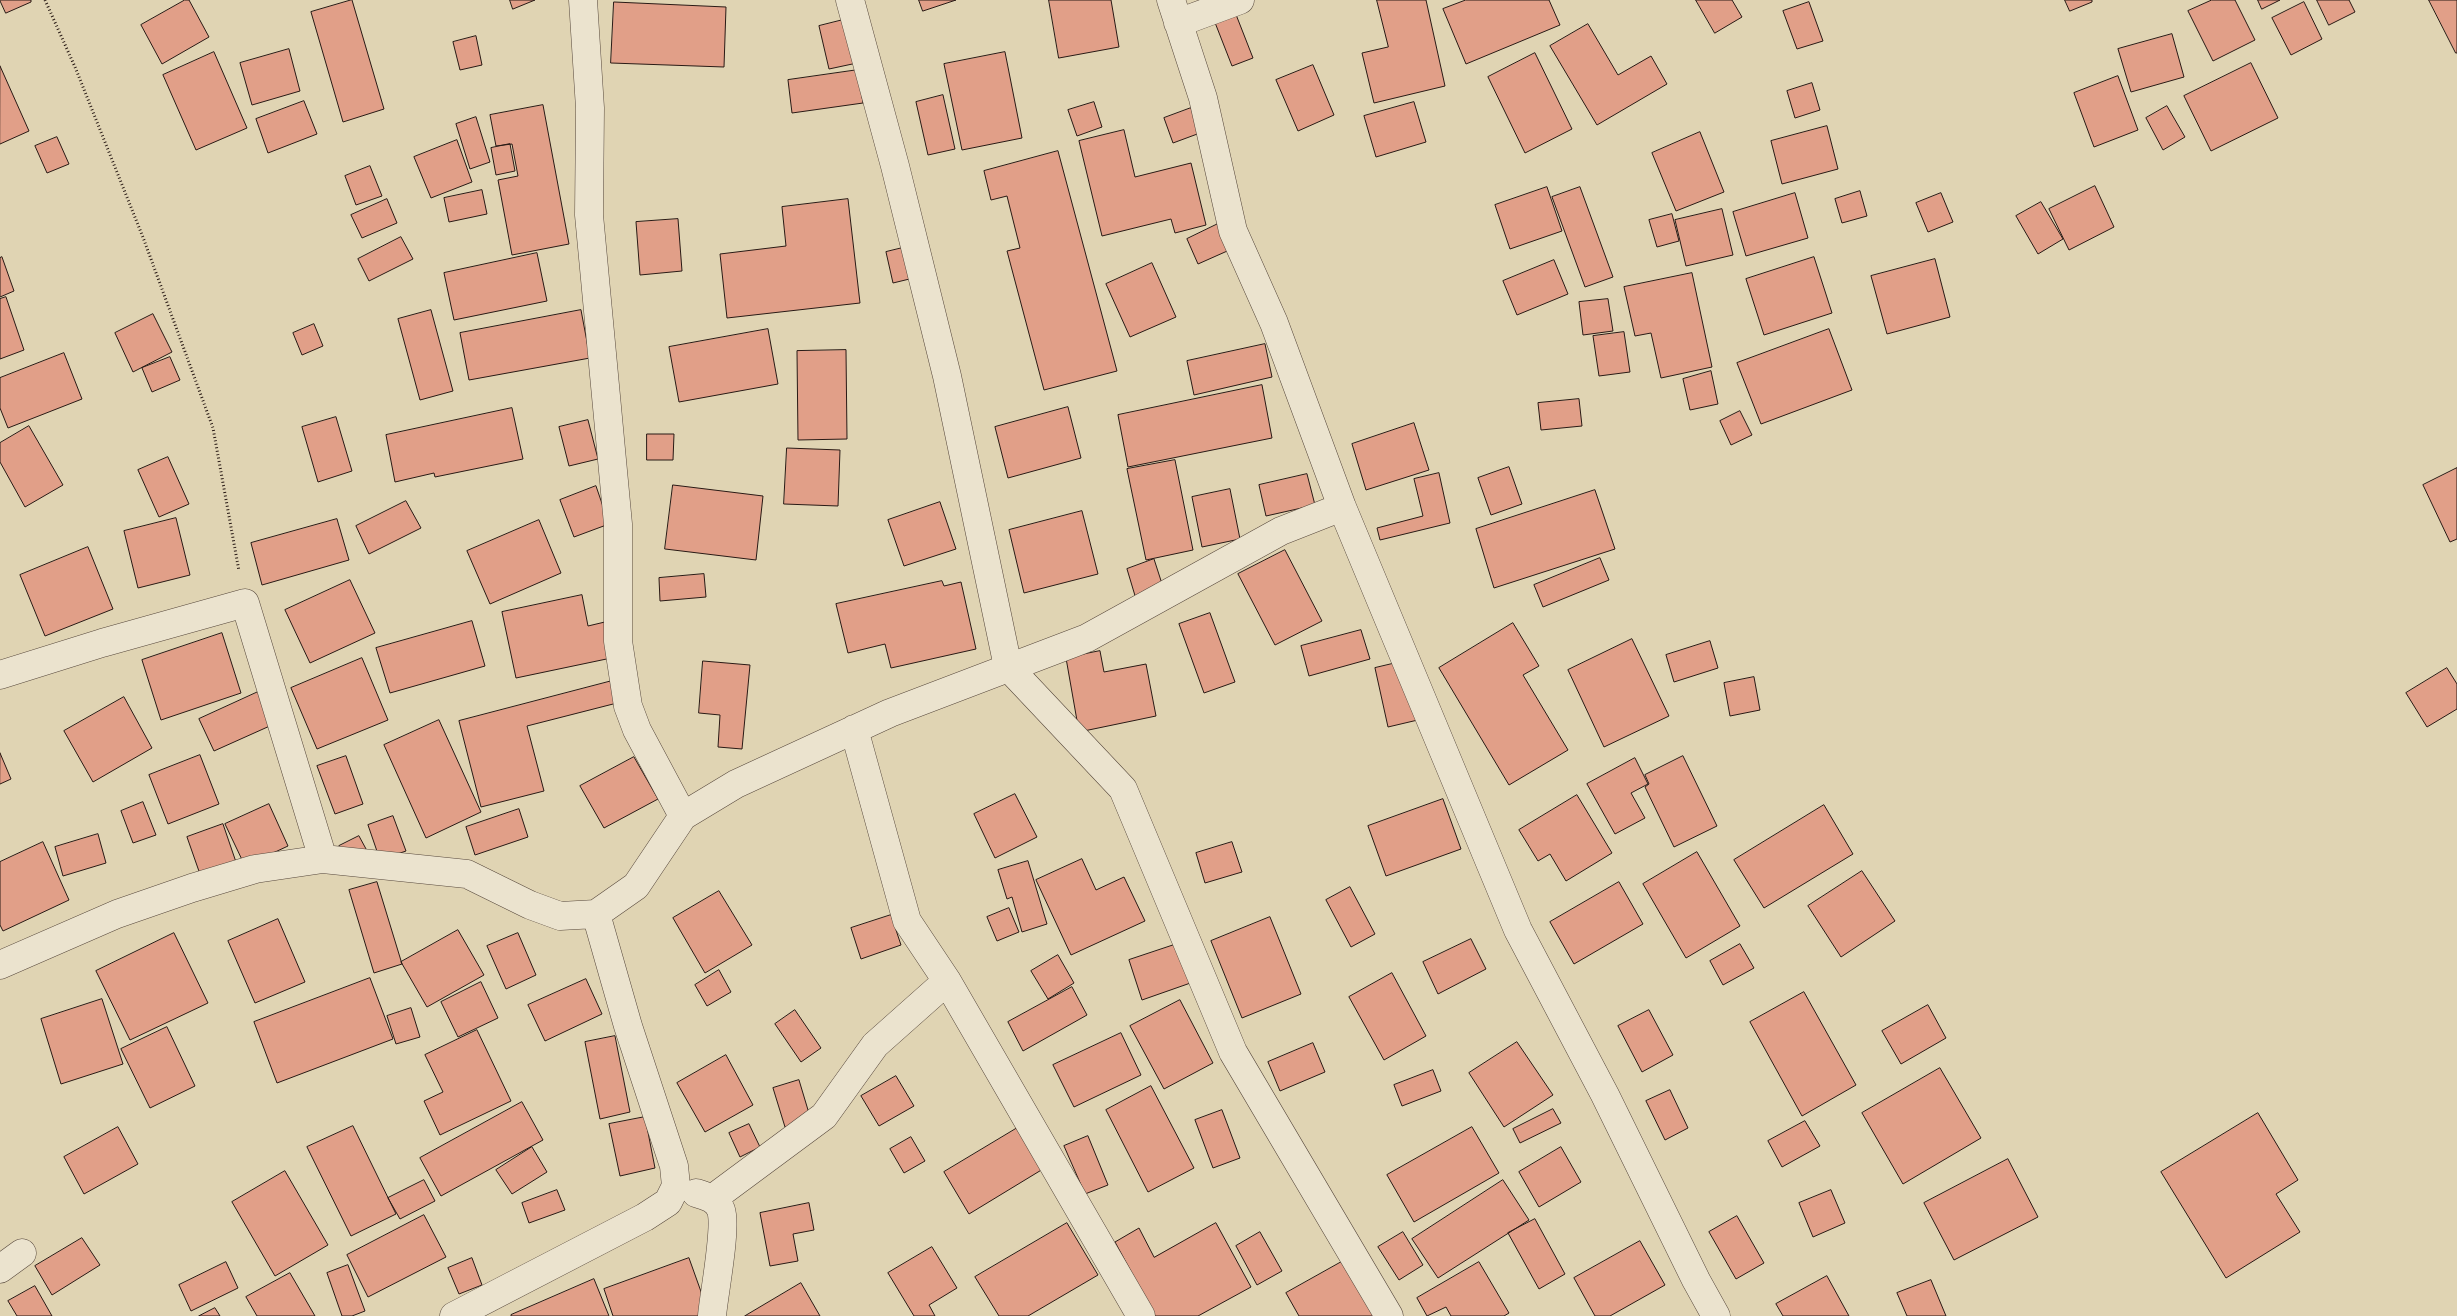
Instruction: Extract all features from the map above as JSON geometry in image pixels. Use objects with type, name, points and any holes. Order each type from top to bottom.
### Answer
[{"type":"street","points":[[583,0],[590,108],[588,215],[618,524],[618,641],[628,706],[637,730],[683,816]]},
{"type":"street","points":[[850,0],[895,166],[944,366],[1008,667],[1124,790],[1233,1052],[1389,1316]]},
{"type":"street","points":[[1240,0],[1174,11],[1203,98],[1233,231],[1274,323],[1342,507],[1518,930],[1605,1095],[1696,1280],[1716,1316]]},
{"type":"street","points":[[0,965],[117,914],[192,888],[255,869],[323,859],[467,874],[530,905],[560,916],[596,914],[636,886],[655,861],[683,816],[736,784],[854,729],[1008,667],[1087,638],[1281,531],[1342,507]]},
{"type":"street","points":[[0,675],[102,643],[244,603],[323,859]]},
{"type":"street","points":[[854,729],[908,921],[947,981],[1141,1316]]},
{"type":"street","points":[[454,1316],[645,1217],[668,1202],[676,1186],[674,1166],[628,1026],[596,914]]},
{"type":"street","points":[[712,1198],[824,1116],[875,1045],[947,981]]},
{"type":"street","points":[[676,1186],[712,1198],[721,1209],[722,1221],[712,1316]]},
{"type":"street","points":[[0,1269],[22,1253]]},
{"type":"path","points":[[46,0],[75,67],[144,240],[213,428],[244,603]]},
{"type":"building","points":[[0,0],[31,0],[31,2],[6,13]]},
{"type":"building","points":[[185,0],[189,0],[209,37],[162,64],[141,25]]},
{"type":"building","points":[[352,0],[384,109],[343,122],[311,12]]},
{"type":"building","points":[[510,0],[535,0],[513,9]]},
{"type":"building","points":[[919,0],[956,0],[923,11]]},
{"type":"building","points":[[1049,0],[1111,0],[1119,47],[1059,58]]},
{"type":"building","points":[[1377,0],[1426,0],[1445,86],[1374,103],[1362,53],[1388,47]]},
{"type":"building","points":[[1466,0],[1549,0],[1560,25],[1466,64],[1443,9]]},
{"type":"building","points":[[1696,0],[1732,0],[1742,17],[1715,33]]},
{"type":"building","points":[[2065,0],[2092,0],[2092,2],[2070,11]]},
{"type":"building","points":[[2212,0],[2235,0],[2255,40],[2213,61],[2188,11]]},
{"type":"building","points":[[2258,0],[2280,0],[2262,9]]},
{"type":"building","points":[[2317,0],[2349,0],[2355,12],[2329,25]]},
{"type":"building","points":[[2429,0],[2457,0],[2457,53],[2456,53]]},
{"type":"building","points":[[614,2],[726,7],[724,67],[611,63]]},
{"type":"building","points":[[1809,2],[1823,41],[1797,49],[1783,11]]},
{"type":"building","points":[[2304,2],[2322,39],[2291,55],[2272,18]]},
{"type":"building","points":[[1235,12],[1253,58],[1232,66],[1214,20]]},
{"type":"building","points":[[847,19],[857,63],[829,69],[819,26]]},
{"type":"building","points":[[1588,24],[1618,75],[1651,56],[1667,84],[1597,125],[1550,46]]},
{"type":"building","points":[[2172,34],[2184,77],[2131,92],[2118,49]]},
{"type":"building","points":[[476,36],[482,65],[460,70],[453,42]]},
{"type":"building","points":[[289,49],[300,91],[252,105],[240,63]]},
{"type":"building","points":[[214,52],[247,128],[196,150],[163,75]]},
{"type":"building","points":[[1005,52],[1022,138],[962,150],[944,64]]},
{"type":"building","points":[[1535,53],[1572,129],[1525,153],[1488,77]]},
{"type":"building","points":[[2251,63],[2278,118],[2211,151],[2184,96]]},
{"type":"building","points":[[1313,65],[1334,115],[1298,131],[1276,80]]},
{"type":"building","points":[[0,66],[29,131],[0,144]]},
{"type":"building","points":[[858,70],[863,103],[792,113],[788,80]]},
{"type":"building","points":[[2118,76],[2138,130],[2094,147],[2074,93]]},
{"type":"building","points":[[1812,83],[1820,110],[1795,118],[1787,91]]},
{"type":"building","points":[[943,95],[955,149],[928,155],[916,102]]},
{"type":"building","points":[[304,101],[317,134],[268,153],[256,119]]},
{"type":"building","points":[[1094,102],[1102,127],[1077,136],[1068,110]]},
{"type":"building","points":[[1414,102],[1426,142],[1376,157],[1364,116]]},
{"type":"building","points":[[543,105],[569,244],[512,255],[498,180],[518,176],[512,144],[496,146],[490,115]]},
{"type":"building","points":[[2167,106],[2185,137],[2163,150],[2146,118]]},
{"type":"building","points":[[1191,108],[1200,133],[1173,143],[1164,118]]},
{"type":"building","points":[[476,117],[490,162],[470,169],[456,124]]},
{"type":"building","points":[[1827,126],[1838,169],[1782,184],[1771,141]]},
{"type":"building","points":[[1124,130],[1135,177],[1191,163],[1206,225],[1175,233],[1171,219],[1102,236],[1079,141]]},
{"type":"building","points":[[1700,132],[1724,192],[1676,211],[1652,153]]},
{"type":"building","points":[[57,137],[69,164],[47,173],[35,146]]},
{"type":"building","points":[[457,140],[472,182],[431,198],[414,157]]},
{"type":"building","points":[[510,144],[515,171],[496,175],[491,148]]},
{"type":"building","points":[[1058,151],[1117,371],[1044,390],[1007,251],[1020,248],[1007,196],[991,200],[984,171]]},
{"type":"building","points":[[370,166],[382,196],[356,205],[345,176]]},
{"type":"building","points":[[2095,186],[2114,227],[2069,250],[2049,209]]},
{"type":"building","points":[[1547,187],[1562,231],[1510,249],[1495,205]]},
{"type":"building","points":[[1580,187],[1613,277],[1585,287],[1552,197]]},
{"type":"building","points":[[482,190],[487,214],[449,222],[444,198]]},
{"type":"building","points":[[1860,191],[1867,216],[1842,223],[1835,199]]},
{"type":"building","points":[[1795,193],[1808,238],[1746,256],[1733,212]]},
{"type":"building","points":[[1941,193],[1953,222],[1928,232],[1916,203]]},
{"type":"building","points":[[387,199],[397,223],[362,238],[351,215]]},
{"type":"building","points":[[848,199],[860,303],[727,318],[720,254],[786,246],[782,207]]},
{"type":"building","points":[[2041,202],[2063,239],[2038,254],[2016,216]]},
{"type":"building","points":[[1722,209],[1733,255],[1686,266],[1675,220]]},
{"type":"building","points":[[1672,214],[1679,241],[1657,247],[1649,220]]},
{"type":"building","points":[[678,219],[682,271],[640,275],[636,222]]},
{"type":"building","points":[[1222,222],[1234,248],[1198,264],[1187,239]]},
{"type":"building","points":[[401,237],[413,259],[369,281],[358,259]]},
{"type":"building","points":[[923,243],[930,274],[893,283],[886,252]]},
{"type":"building","points":[[537,253],[547,301],[454,320],[444,273]]},
{"type":"building","points":[[2,257],[14,291],[0,297],[0,258]]},
{"type":"building","points":[[1814,257],[1832,313],[1764,335],[1746,279]]},
{"type":"building","points":[[1935,259],[1950,317],[1887,334],[1871,276]]},
{"type":"building","points":[[1554,260],[1568,294],[1517,315],[1503,281]]},
{"type":"building","points":[[1152,263],[1176,317],[1130,337],[1106,284]]},
{"type":"building","points":[[1692,273],[1712,367],[1661,378],[1651,333],[1635,336],[1624,287]]},
{"type":"building","points":[[6,297],[24,350],[0,359],[0,299]]},
{"type":"building","points":[[1608,299],[1613,331],[1583,335],[1579,302]]},
{"type":"building","points":[[431,310],[453,391],[420,400],[398,319]]},
{"type":"building","points":[[581,310],[590,358],[469,380],[460,333]]},
{"type":"building","points":[[153,314],[172,352],[133,372],[115,333]]},
{"type":"building","points":[[314,324],[323,346],[302,355],[293,333]]},
{"type":"building","points":[[768,329],[778,384],[679,402],[669,347]]},
{"type":"building","points":[[1829,329],[1852,390],[1761,424],[1737,363]]},
{"type":"building","points":[[1624,332],[1630,372],[1599,376],[1593,336]]},
{"type":"building","points":[[1265,344],[1272,377],[1194,395],[1187,361]]},
{"type":"building","points":[[846,350],[847,439],[798,440],[797,351]]},
{"type":"building","points":[[64,353],[82,399],[8,428],[0,408],[0,378]]},
{"type":"building","points":[[170,357],[180,380],[152,392],[142,368]]},
{"type":"building","points":[[1711,371],[1718,404],[1690,410],[1683,379]]},
{"type":"building","points":[[1262,385],[1272,438],[1128,467],[1118,415]]},
{"type":"building","points":[[1579,399],[1582,426],[1541,430],[1538,403]]},
{"type":"building","points":[[1068,407],[1081,458],[1008,478],[995,427]]},
{"type":"building","points":[[512,408],[523,459],[435,477],[434,473],[395,482],[386,435]]},
{"type":"building","points":[[1740,411],[1752,435],[1731,445],[1720,421]]},
{"type":"building","points":[[336,417],[352,471],[318,482],[302,427]]},
{"type":"building","points":[[588,420],[598,459],[569,466],[559,427]]},
{"type":"building","points":[[1414,423],[1429,470],[1366,490],[1352,444]]},
{"type":"building","points":[[29,426],[63,485],[25,507],[0,462],[0,443]]},
{"type":"building","points":[[647,434],[674,434],[673,460],[647,460]]},
{"type":"building","points":[[787,448],[840,450],[838,506],[784,504]]},
{"type":"building","points":[[168,457],[189,504],[159,517],[138,470]]},
{"type":"building","points":[[1175,460],[1193,550],[1146,560],[1127,469]]},
{"type":"building","points":[[1509,467],[1522,504],[1491,515],[1478,478]]},
{"type":"building","points":[[2457,468],[2457,539],[2450,542],[2423,485]]},
{"type":"building","points":[[1439,473],[1450,523],[1380,540],[1377,528],[1423,516],[1414,479]]},
{"type":"building","points":[[1307,474],[1315,505],[1266,516],[1259,485]]},
{"type":"building","points":[[673,485],[763,496],[756,560],[665,549]]},
{"type":"building","points":[[596,486],[609,524],[574,537],[560,500]]},
{"type":"building","points":[[1230,489],[1240,539],[1202,547],[1192,497]]},
{"type":"building","points":[[1595,490],[1615,549],[1494,588],[1476,529]]},
{"type":"building","points":[[406,501],[421,528],[369,554],[356,526]]},
{"type":"building","points":[[940,502],[956,549],[904,566],[888,520]]},
{"type":"building","points":[[1082,511],[1098,574],[1024,593],[1009,530]]},
{"type":"building","points":[[176,518],[190,575],[138,588],[124,531]]},
{"type":"building","points":[[337,519],[349,560],[262,585],[251,543]]},
{"type":"building","points":[[539,520],[561,573],[490,604],[467,551]]},
{"type":"building","points":[[88,547],[113,609],[45,636],[20,575]]},
{"type":"building","points":[[1285,550],[1322,621],[1275,645],[1238,574]]},
{"type":"building","points":[[1600,558],[1609,580],[1543,607],[1534,585]]},
{"type":"building","points":[[1154,559],[1164,590],[1136,599],[1127,569]]},
{"type":"building","points":[[704,574],[706,597],[660,601],[659,578]]},
{"type":"building","points":[[350,580],[375,633],[310,663],[285,610]]},
{"type":"building","points":[[942,581],[944,586],[961,582],[976,649],[891,668],[885,644],[848,653],[836,604]]},
{"type":"building","points":[[582,595],[588,626],[609,621],[616,657],[516,678],[502,612]]},
{"type":"building","points":[[1210,613],[1235,682],[1204,693],[1179,624]]},
{"type":"building","points":[[472,621],[485,666],[390,693],[376,648]]},
{"type":"building","points":[[1513,623],[1539,666],[1523,675],[1568,750],[1509,785],[1439,668]]},
{"type":"building","points":[[1361,630],[1370,659],[1309,676],[1301,646]]},
{"type":"building","points":[[222,633],[241,693],[161,720],[142,660]]},
{"type":"building","points":[[1632,639],[1669,716],[1604,747],[1568,670]]},
{"type":"building","points":[[1710,641],[1718,668],[1674,682],[1666,655]]},
{"type":"building","points":[[1100,651],[1104,672],[1146,664],[1156,716],[1079,732],[1066,658]]},
{"type":"building","points":[[362,658],[388,720],[317,749],[291,688]]},
{"type":"building","points":[[1409,660],[1422,719],[1388,727],[1375,668]]},
{"type":"building","points":[[703,661],[750,665],[742,749],[718,747],[720,715],[699,713]]},
{"type":"building","points":[[2447,668],[2457,684],[2457,709],[2427,727],[2406,693]]},
{"type":"building","points":[[1754,677],[1760,710],[1730,716],[1724,683]]},
{"type":"building","points":[[612,681],[617,703],[527,726],[544,791],[481,807],[459,721]]},
{"type":"building","points":[[258,692],[272,725],[214,751],[199,719]]},
{"type":"building","points":[[124,697],[152,748],[93,782],[64,731]]},
{"type":"building","points":[[439,720],[481,812],[426,838],[384,745]]},
{"type":"building","points":[[0,753],[11,779],[0,784]]},
{"type":"building","points":[[200,755],[219,804],[168,824],[149,775]]},
{"type":"building","points":[[346,756],[363,804],[335,814],[317,766]]},
{"type":"building","points":[[1683,756],[1717,826],[1674,847],[1645,787],[1649,784],[1645,775]]},
{"type":"building","points":[[634,757],[658,799],[604,828],[580,786]]},
{"type":"building","points":[[1635,758],[1648,784],[1631,793],[1645,818],[1615,834],[1587,784]]},
{"type":"building","points":[[1015,794],[1037,837],[995,858],[974,814]]},
{"type":"building","points":[[1577,795],[1612,853],[1566,881],[1550,854],[1538,861],[1519,830]]},
{"type":"building","points":[[1443,799],[1461,849],[1386,876],[1368,826]]},
{"type":"building","points":[[143,802],[156,835],[133,843],[121,811]]},
{"type":"building","points":[[269,804],[288,846],[245,866],[225,824]]},
{"type":"building","points":[[1824,805],[1853,854],[1764,908],[1734,860]]},
{"type":"building","points":[[519,809],[528,837],[475,855],[466,827]]},
{"type":"building","points":[[393,816],[406,851],[380,860],[368,825]]},
{"type":"building","points":[[223,824],[237,865],[201,877],[187,837]]},
{"type":"building","points":[[98,834],[106,863],[63,876],[55,847]]},
{"type":"building","points":[[359,836],[372,860],[351,871],[339,846]]},
{"type":"building","points":[[43,842],[69,900],[3,931],[0,925],[0,862]]},
{"type":"building","points":[[1232,842],[1242,872],[1205,883],[1196,853]]},
{"type":"building","points":[[1697,852],[1740,926],[1686,958],[1643,884]]},
{"type":"building","points":[[1082,859],[1096,890],[1124,877],[1145,921],[1071,955],[1036,880]]},
{"type":"building","points":[[1028,861],[1047,924],[1022,932],[1012,897],[1007,899],[998,870]]},
{"type":"building","points":[[1862,871],[1895,921],[1841,957],[1808,906]]},
{"type":"building","points":[[377,882],[402,964],[374,973],[349,890]]},
{"type":"building","points":[[1619,882],[1643,924],[1574,964],[1550,922]]},
{"type":"building","points":[[1350,887],[1375,934],[1351,947],[1326,900]]},
{"type":"building","points":[[719,891],[752,945],[705,973],[673,918]]},
{"type":"building","points":[[1009,908],[1019,932],[997,941],[987,917]]},
{"type":"building","points":[[891,915],[901,945],[861,959],[851,928]]},
{"type":"building","points":[[1270,917],[1301,994],[1242,1018],[1211,941]]},
{"type":"building","points":[[278,919],[305,982],[255,1003],[228,941]]},
{"type":"building","points":[[458,930],[484,975],[427,1007],[401,962]]},
{"type":"building","points":[[174,933],[208,1003],[130,1040],[96,971]]},
{"type":"building","points":[[518,933],[536,975],[506,989],[487,946]]},
{"type":"building","points":[[1471,939],[1486,969],[1438,994],[1423,962]]},
{"type":"building","points":[[1186,941],[1199,980],[1142,1000],[1129,960]]},
{"type":"building","points":[[1740,944],[1754,968],[1723,985],[1710,961]]},
{"type":"building","points":[[1058,955],[1074,983],[1048,999],[1031,971]]},
{"type":"building","points":[[719,970],[731,992],[707,1006],[695,985]]},
{"type":"building","points":[[1392,973],[1426,1036],[1384,1060],[1349,997]]},
{"type":"building","points":[[370,978],[393,1039],[277,1083],[254,1022]]},
{"type":"building","points":[[586,979],[602,1014],[545,1041],[528,1005]]},
{"type":"building","points":[[481,982],[498,1018],[458,1037],[441,1002]]},
{"type":"building","points":[[1072,987],[1087,1015],[1023,1051],[1008,1022]]},
{"type":"building","points":[[1804,992],[1856,1085],[1802,1116],[1750,1022]]},
{"type":"building","points":[[102,999],[123,1064],[61,1084],[41,1019]]},
{"type":"building","points":[[1180,1000],[1213,1063],[1164,1089],[1130,1026]]},
{"type":"building","points":[[1928,1005],[1946,1038],[1901,1064],[1882,1031]]},
{"type":"building","points":[[411,1008],[420,1037],[396,1044],[387,1016]]},
{"type":"building","points":[[795,1010],[821,1048],[801,1062],[775,1024]]},
{"type":"building","points":[[1649,1010],[1673,1055],[1642,1072],[1618,1026]]},
{"type":"building","points":[[167,1027],[195,1086],[150,1108],[121,1049]]},
{"type":"building","points":[[477,1030],[511,1101],[440,1135],[424,1101],[443,1092],[425,1055]]},
{"type":"building","points":[[1121,1033],[1141,1075],[1074,1107],[1053,1065]]},
{"type":"building","points":[[615,1036],[630,1112],[600,1119],[585,1042]]},
{"type":"building","points":[[1517,1042],[1553,1095],[1504,1127],[1469,1073]]},
{"type":"building","points":[[1313,1043],[1325,1072],[1280,1091],[1268,1062]]},
{"type":"building","points":[[726,1055],[753,1105],[705,1132],[677,1083]]},
{"type":"building","points":[[1940,1068],[1981,1138],[1903,1184],[1862,1113]]},
{"type":"building","points":[[1433,1070],[1441,1091],[1402,1106],[1394,1085]]},
{"type":"building","points":[[896,1076],[914,1106],[879,1126],[861,1096]]},
{"type":"building","points":[[799,1080],[811,1120],[785,1127],[773,1088]]},
{"type":"building","points":[[1151,1086],[1194,1168],[1148,1192],[1106,1110]]},
{"type":"building","points":[[1670,1090],[1688,1128],[1665,1140],[1646,1101]]},
{"type":"building","points":[[522,1102],[543,1140],[441,1196],[420,1158]]},
{"type":"building","points":[[1553,1109],[1561,1123],[1520,1143],[1513,1129]]},
{"type":"building","points":[[1222,1110],[1240,1158],[1213,1168],[1195,1120]]},
{"type":"building","points":[[2258,1113],[2298,1180],[2276,1194],[2300,1232],[2226,1278],[2161,1172]]},
{"type":"building","points":[[645,1117],[655,1168],[620,1176],[609,1124]]},
{"type":"building","points":[[1805,1121],[1820,1146],[1782,1167],[1768,1141]]},
{"type":"building","points":[[749,1124],[760,1147],[740,1157],[729,1133]]},
{"type":"building","points":[[353,1126],[396,1214],[351,1236],[307,1147]]},
{"type":"building","points":[[118,1127],[138,1164],[84,1194],[64,1157]]},
{"type":"building","points":[[1019,1127],[1043,1169],[969,1214],[944,1172]]},
{"type":"building","points":[[1472,1127],[1499,1173],[1414,1222],[1387,1175]]},
{"type":"building","points":[[1088,1136],[1108,1185],[1085,1194],[1064,1146]]},
{"type":"building","points":[[911,1137],[925,1161],[904,1173],[890,1149]]},
{"type":"building","points":[[532,1147],[547,1172],[512,1194],[496,1170]]},
{"type":"building","points":[[1561,1147],[1581,1182],[1539,1207],[1519,1172]]},
{"type":"building","points":[[2008,1159],[2038,1217],[1954,1260],[1924,1203]]},
{"type":"building","points":[[285,1171],[328,1245],[275,1276],[232,1202]]},
{"type":"building","points":[[424,1180],[435,1201],[400,1219],[388,1198]]},
{"type":"building","points":[[1503,1180],[1529,1220],[1438,1278],[1412,1239]]},
{"type":"building","points":[[557,1190],[565,1210],[529,1223],[522,1203]]},
{"type":"building","points":[[1831,1190],[1845,1223],[1813,1237],[1799,1203]]},
{"type":"building","points":[[809,1203],[814,1230],[793,1234],[798,1261],[770,1266],[760,1213]]},
{"type":"building","points":[[424,1215],[446,1257],[368,1297],[347,1255]]},
{"type":"building","points":[[1737,1216],[1764,1263],[1736,1279],[1709,1232]]},
{"type":"building","points":[[1535,1219],[1565,1274],[1539,1289],[1508,1233]]},
{"type":"building","points":[[1067,1223],[1098,1275],[1028,1316],[999,1316],[975,1277]]},
{"type":"building","points":[[1216,1223],[1251,1287],[1198,1316],[1155,1316],[1115,1242],[1139,1228],[1154,1257]]},
{"type":"building","points":[[1260,1232],[1282,1271],[1257,1285],[1236,1246]]},
{"type":"building","points":[[1403,1232],[1423,1265],[1399,1280],[1378,1247]]},
{"type":"building","points":[[82,1238],[100,1265],[52,1295],[35,1266]]},
{"type":"building","points":[[1640,1241],[1665,1285],[1610,1316],[1595,1316],[1574,1278]]},
{"type":"building","points":[[932,1247],[957,1288],[929,1305],[935,1316],[914,1316],[888,1273]]},
{"type":"building","points":[[472,1258],[482,1285],[459,1294],[448,1268]]},
{"type":"building","points":[[689,1258],[709,1314],[702,1316],[613,1316],[604,1289]]},
{"type":"building","points":[[1345,1260],[1377,1316],[1299,1316],[1286,1293]]},
{"type":"building","points":[[226,1262],[238,1288],[191,1311],[179,1285]]},
{"type":"building","points":[[1479,1262],[1509,1313],[1504,1316],[1451,1316],[1446,1307],[1427,1316],[1417,1298]]},
{"type":"building","points":[[348,1265],[365,1311],[352,1316],[342,1316],[327,1273]]},
{"type":"building","points":[[290,1273],[315,1316],[257,1316],[246,1297]]},
{"type":"building","points":[[1827,1276],[1849,1316],[1783,1316],[1776,1304]]},
{"type":"building","points":[[594,1279],[609,1316],[511,1316],[511,1315]]},
{"type":"building","points":[[1931,1280],[1946,1316],[1907,1316],[1897,1293]]},
{"type":"building","points":[[801,1283],[820,1316],[745,1316]]},
{"type":"building","points":[[35,1286],[52,1316],[17,1316],[8,1301]]},
{"type":"building","points":[[215,1308],[220,1316],[199,1316]]}]
